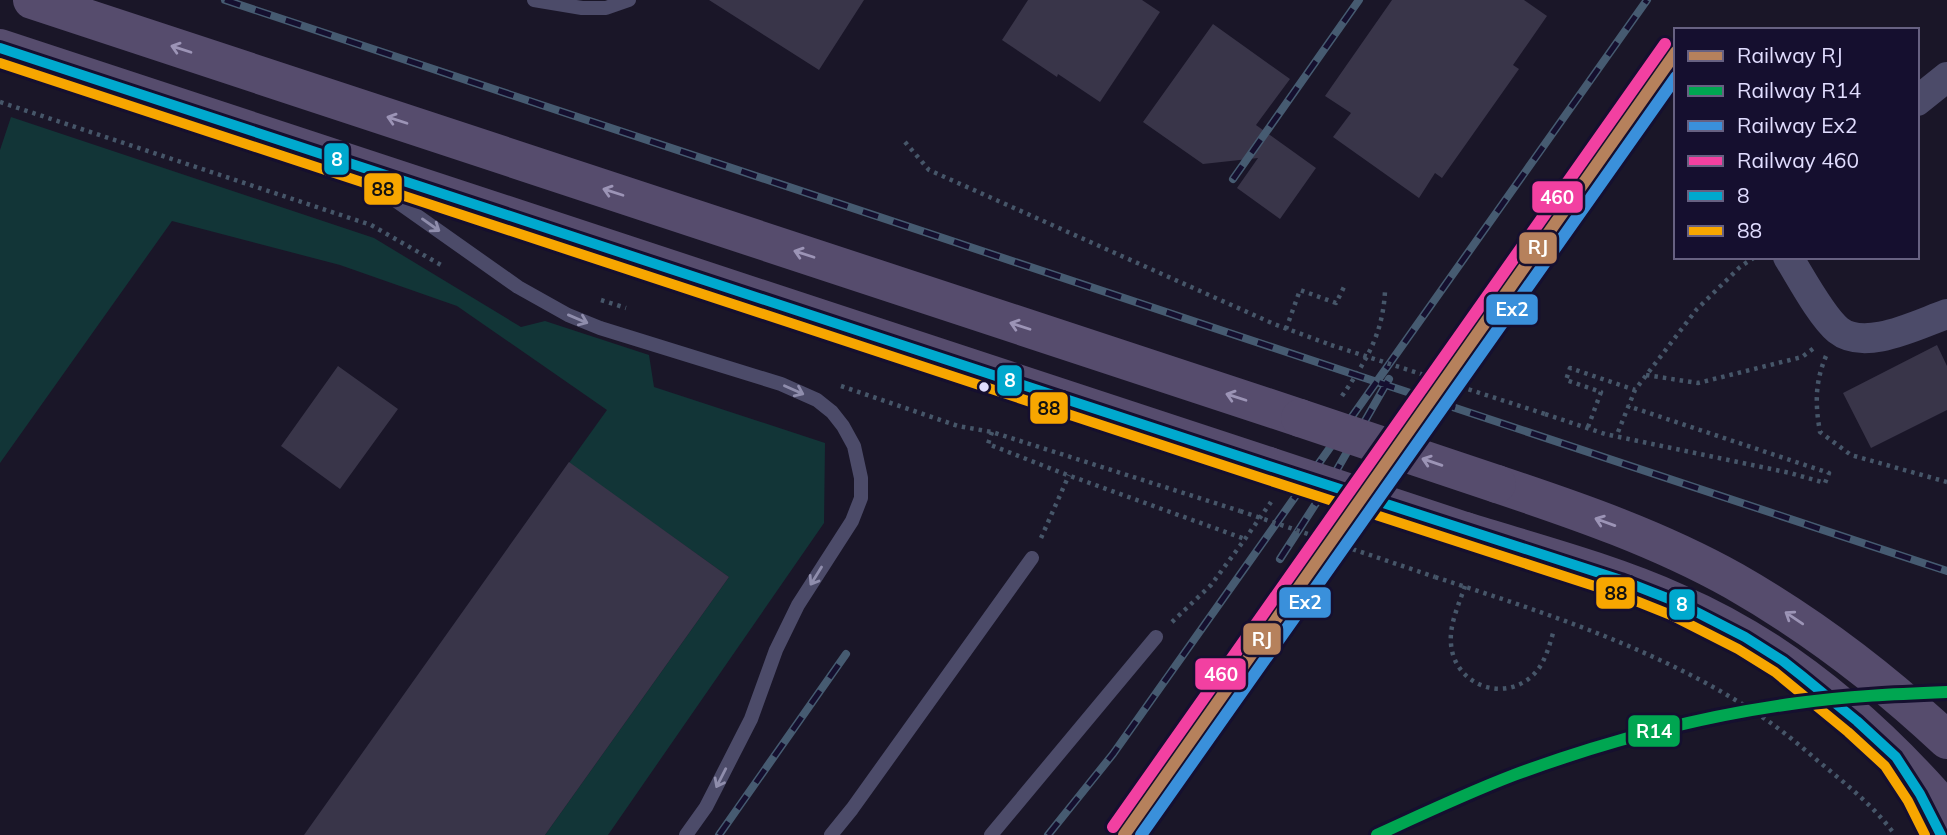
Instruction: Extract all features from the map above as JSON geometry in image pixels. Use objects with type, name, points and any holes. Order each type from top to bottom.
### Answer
[{"type":"main road","points":[[32,0],[1300,418],[1614,525],[1732,580],[1774,606],[1850,657],[1947,740]]},
{"type":"main road","points":[[0,48],[1620,580],[1677,602],[1745,637],[1783,661],[1857,721],[1896,757],[1947,811]]},
{"type":"street","points":[[1919,99],[1947,77]]},
{"type":"street","points":[[1789,259],[1826,317],[1838,330],[1849,336],[1868,338],[1887,335],[1947,314]]},
{"type":"lane","points":[[534,0],[582,8],[606,8],[629,0]]},
{"type":"lane","points":[[335,158],[503,276],[568,315],[600,328],[799,391],[832,412],[854,446],[861,478],[861,498],[852,521],[798,605],[776,650],[751,719],[706,807],[686,835]]},
{"type":"lane","points":[[831,835],[1032,558]]},
{"type":"lane","points":[[991,835],[1156,637]]},
{"type":"lane","points":[[1896,757],[1920,794],[1941,835]]},
{"type":"path","points":[[905,142],[929,170],[1286,329],[1605,434],[1777,470],[1825,483],[1829,473],[1628,406]]},
{"type":"path","points":[[1618,432],[1635,390],[1697,309],[1740,267],[1752,259]]},
{"type":"path","points":[[1286,329],[1300,290],[1336,303],[1345,285]]},
{"type":"path","points":[[1646,375],[1698,383],[1802,357],[1838,330]]},
{"type":"path","points":[[1838,330],[1819,373],[1816,410],[1820,432],[1851,455],[1947,482]]},
{"type":"path","points":[[1588,427],[1601,391],[1566,380],[1570,368],[1635,390]]},
{"type":"path","points":[[992,432],[988,444],[1245,539]]},
{"type":"path","points":[[1032,558],[1069,475]]},
{"type":"path","points":[[1240,511],[1551,615],[1644,654],[1726,694],[1769,721],[1852,788],[1895,835]]},
{"type":"path","points":[[1465,586],[1452,630],[1454,659],[1474,682],[1488,689],[1503,690],[1531,677],[1542,664],[1554,629]]},
{"type":"green space","points":[[11,117],[374,238],[521,327],[545,321],[649,355],[654,387],[825,443],[824,523],[608,835],[545,835],[729,577],[569,463],[607,410],[457,306],[340,265],[172,221],[0,463],[0,150]]},
{"type":"building","points":[[709,0],[864,0],[819,70]]},
{"type":"building","points":[[1028,0],[1142,0],[1160,12],[1100,102],[1002,40]]},
{"type":"building","points":[[1392,0],[1524,0],[1547,16],[1513,65],[1519,69],[1442,178],[1435,173],[1419,198],[1333,137],[1351,113],[1325,96]]},
{"type":"building","points":[[1213,24],[1290,79],[1256,125],[1316,168],[1280,219],[1237,188],[1258,158],[1203,164],[1143,122]]},
{"type":"building","points":[[1937,345],[1947,366],[1947,410],[1871,448],[1843,393]]},
{"type":"building","points":[[338,366],[398,409],[340,489],[281,446]]},
{"type":"building","points":[[569,462],[729,577],[545,835],[304,835]]},
{"type":"railway","points":[[225,0],[1947,571]]},
{"type":"railway","points":[[1233,179],[1359,0]]},
{"type":"railway","points":[[1048,835],[1113,754],[1647,0]]},
{"type":"railway","points":[[1280,559],[1331,480],[1389,379]]},
{"type":"railway","points":[[719,835],[846,654]]},
{"type":"rail line","name":"460","points":[[1113,827],[1665,44]]},
{"type":"rail line","name":"RJ","points":[[1124,835],[1674,55]]},
{"type":"rail line","name":"Ex2","points":[[1141,835],[1674,80]]},
{"type":"rail line","name":"R14","points":[[1377,835],[1514,775],[1654,731],[1798,703],[1947,692]]},
{"type":"transit line","name":"8","points":[[0,48],[1621,580],[1677,602],[1745,637],[1783,661],[1857,721],[1896,757],[1920,794],[1941,835]]},
{"type":"transit line","name":"88","points":[[0,63],[1616,593],[1671,615],[1738,649],[1775,672],[1848,732],[1885,766],[1908,801],[1925,835]]}]
